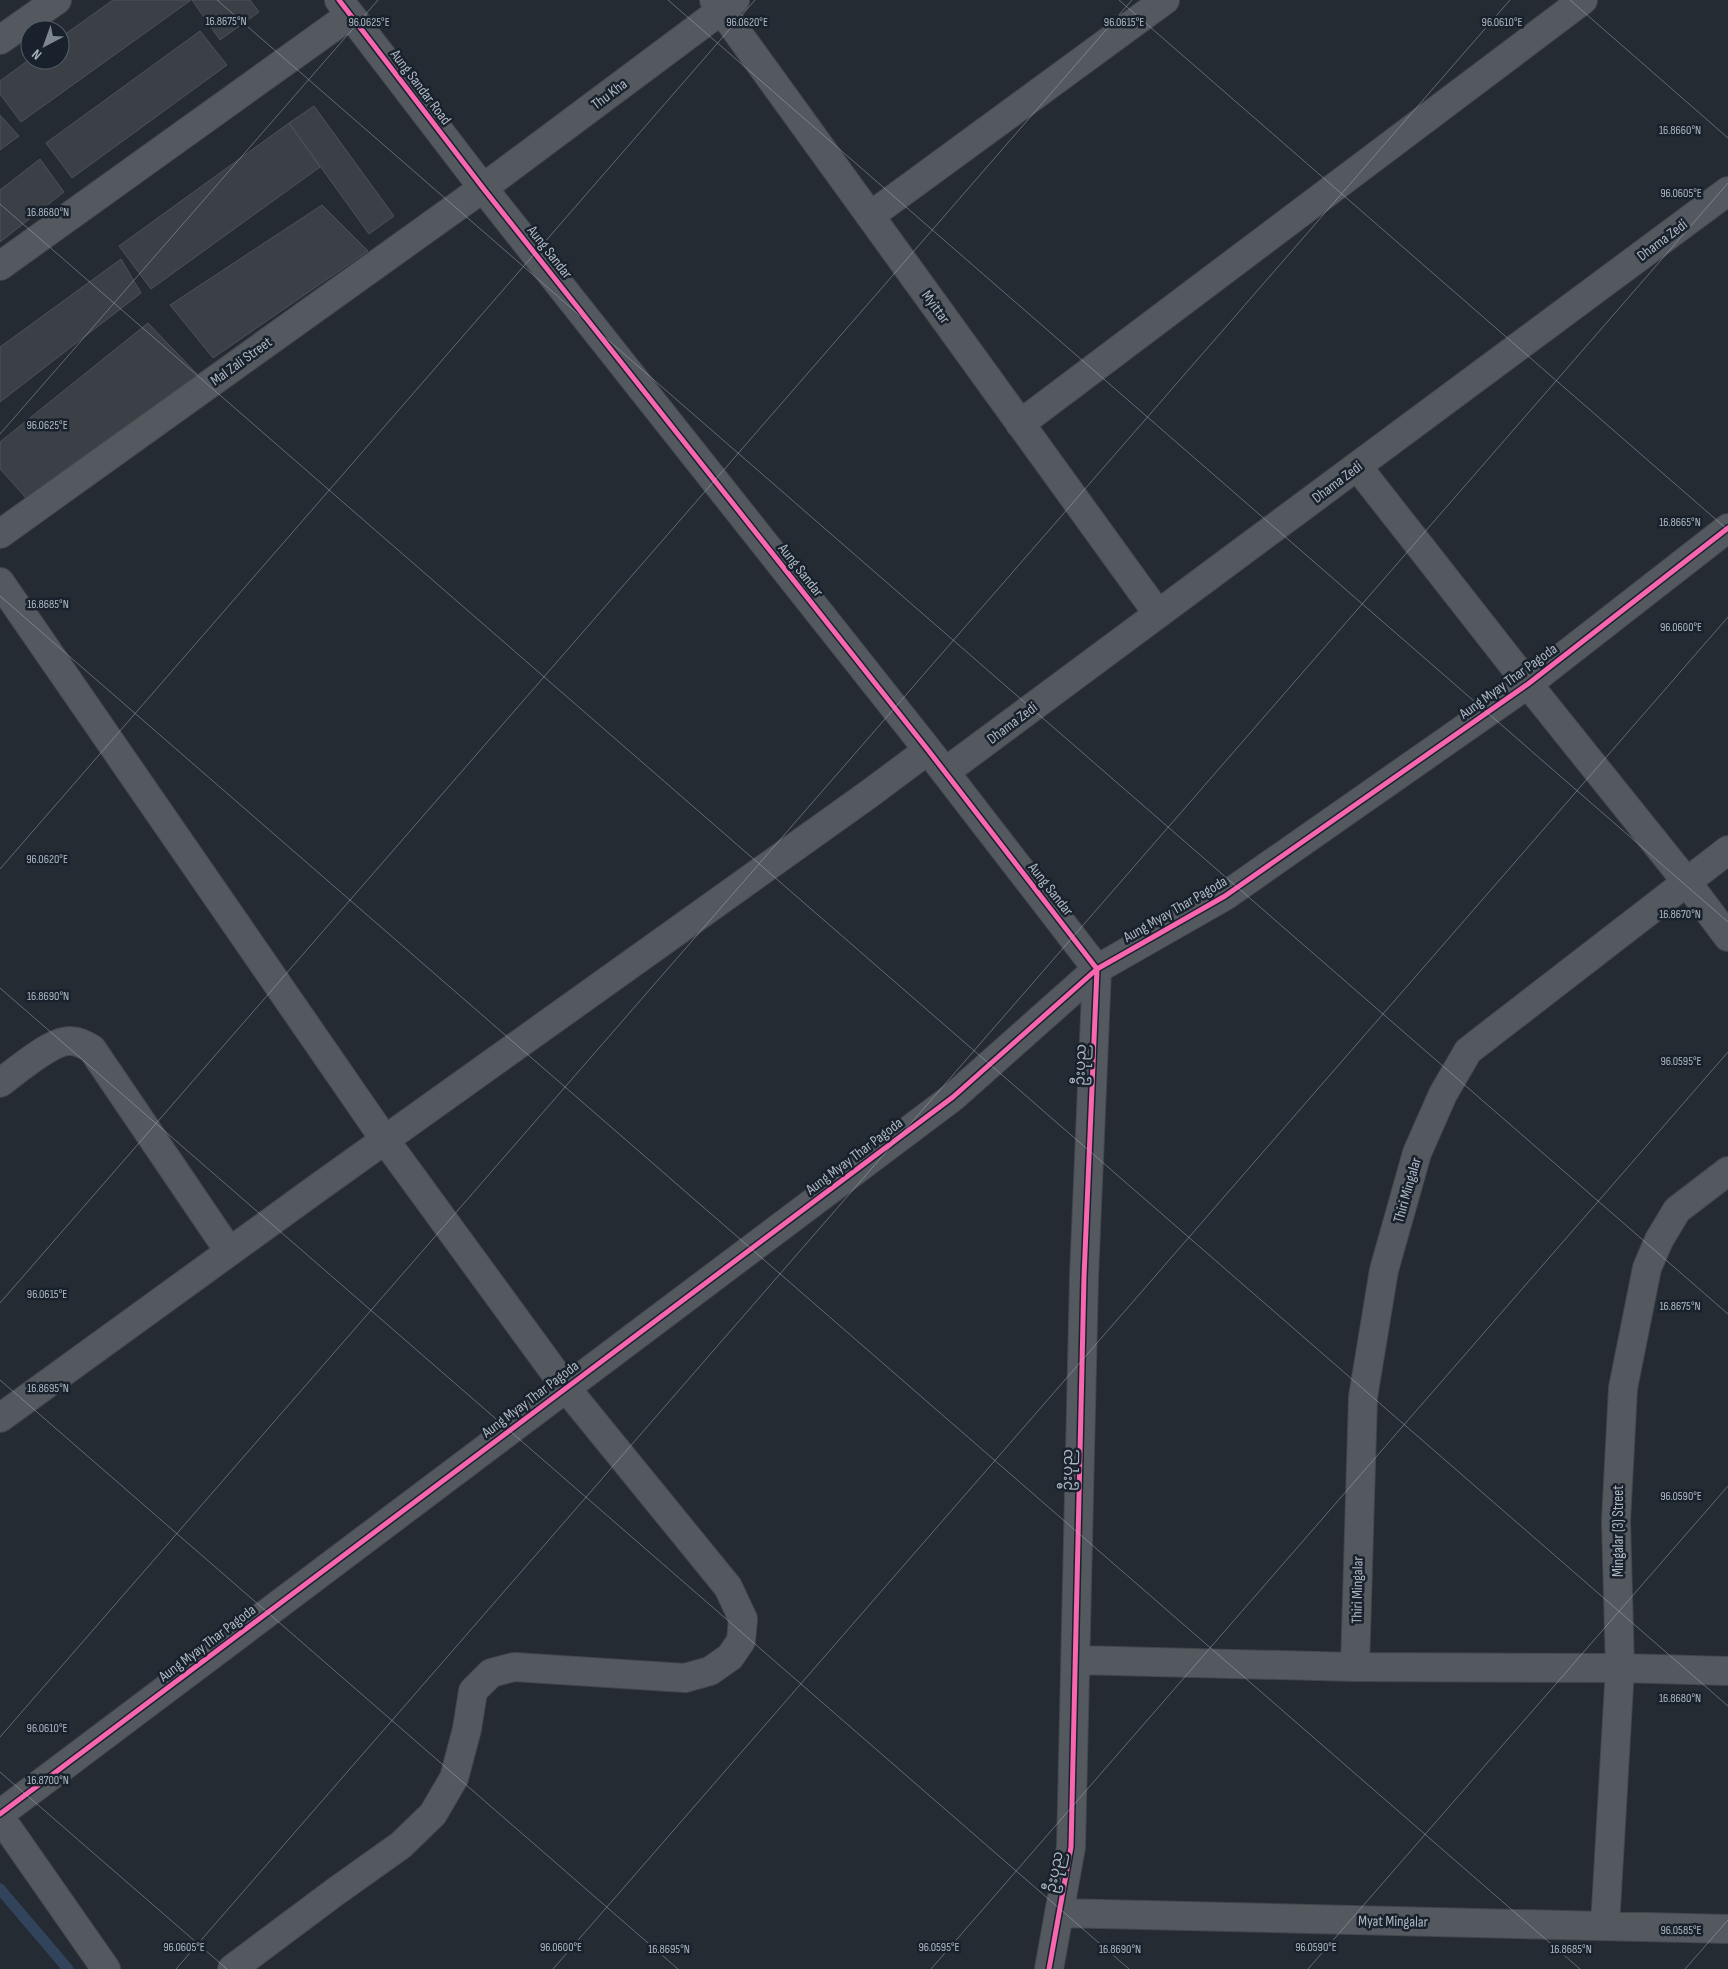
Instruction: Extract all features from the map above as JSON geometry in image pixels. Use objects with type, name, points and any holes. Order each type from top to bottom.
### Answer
[{"type":"street","points":[[0,40],[56,0]]},
{"type":"street","points":[[870,216],[1165,0]]},
{"type":"street","points":[[1020,424],[1583,0]]},
{"type":"street","name":"Myittar","points":[[724,3],[870,216],[1158,614]]},
{"type":"street","name":"Thu Kha","points":[[483,188],[724,3]]},
{"type":"street","points":[[0,266],[345,7]]},
{"type":"street","name":"Aung Sandar Road","points":[[345,7],[483,188]]},
{"type":"street","name":"Mal Zali Street","points":[[0,534],[483,188]]},
{"type":"street","name":"Aung Sandar","points":[[483,188],[928,750],[1097,969]]},
{"type":"street","name":"Dhama Zedi","points":[[945,772],[1728,191]]},
{"type":"street","points":[[1357,466],[1686,881],[1728,938]]},
{"type":"street","name":"Aung Myay Thar Pagoda","points":[[2,1810],[953,1097],[1097,969],[1225,896],[1528,684],[1728,528]]},
{"type":"street","points":[[0,582],[385,1140],[566,1388],[728,1587],[743,1618],[740,1642],[730,1657],[710,1671],[685,1678],[514,1667],[491,1673],[473,1691],[467,1729],[454,1778],[433,1814],[401,1845],[334,1892],[232,1969]]},
{"type":"street","points":[[0,1418],[229,1251],[928,750]]},
{"type":"street","name":"Thiri Mingalar","points":[[1355,1667],[1363,1397],[1384,1270],[1417,1153],[1443,1094],[1468,1051],[1728,850]]},
{"type":"street","name":"ဦးပုည","points":[[1049,1969],[1072,1847],[1084,1277],[1097,969]]},
{"type":"street","points":[[0,1083],[46,1049],[68,1040],[82,1043],[92,1049],[229,1251]]},
{"type":"street","name":"Mingalar (3) Street","points":[[1605,1926],[1620,1668],[1616,1521],[1623,1388],[1647,1268],[1659,1240],[1677,1210],[1728,1170]]},
{"type":"street","points":[[1076,1660],[1355,1667],[1620,1668],[1728,1671]]},
{"type":"street","points":[[2,1810],[106,1969]]},
{"type":"street","name":"Myat Mingalar","points":[[1059,1914],[1728,1929]]},
{"type":"building","points":[[113,0],[191,0],[21,122],[0,94],[0,81],[20,66],[20,70],[70,70],[70,31]]},
{"type":"building","points":[[192,0],[250,0],[259,12],[220,40]]},
{"type":"building","points":[[200,31],[227,65],[72,178],[46,143]]},
{"type":"building","points":[[314,106],[394,216],[369,234],[289,123]]},
{"type":"building","points":[[0,115],[19,136],[0,150]]},
{"type":"building","points":[[289,123],[320,167],[151,289],[119,246]]},
{"type":"building","points":[[40,159],[64,192],[0,242],[0,190]]},
{"type":"building","points":[[322,205],[368,251],[213,358],[170,305]]},
{"type":"building","points":[[121,259],[141,293],[0,402],[0,347]]},
{"type":"building","points":[[148,323],[198,375],[36,509],[0,469],[0,442]]},
{"type":"waterway","points":[[0,1889],[68,1969]]},
{"type":"cycle path","points":[[339,0],[483,188],[928,750],[1097,969],[1084,1277],[1071,1847],[1049,1969]]},
{"type":"cycle path","points":[[0,1814],[953,1097],[1097,969],[1225,896],[1528,684],[1728,528]]}]
